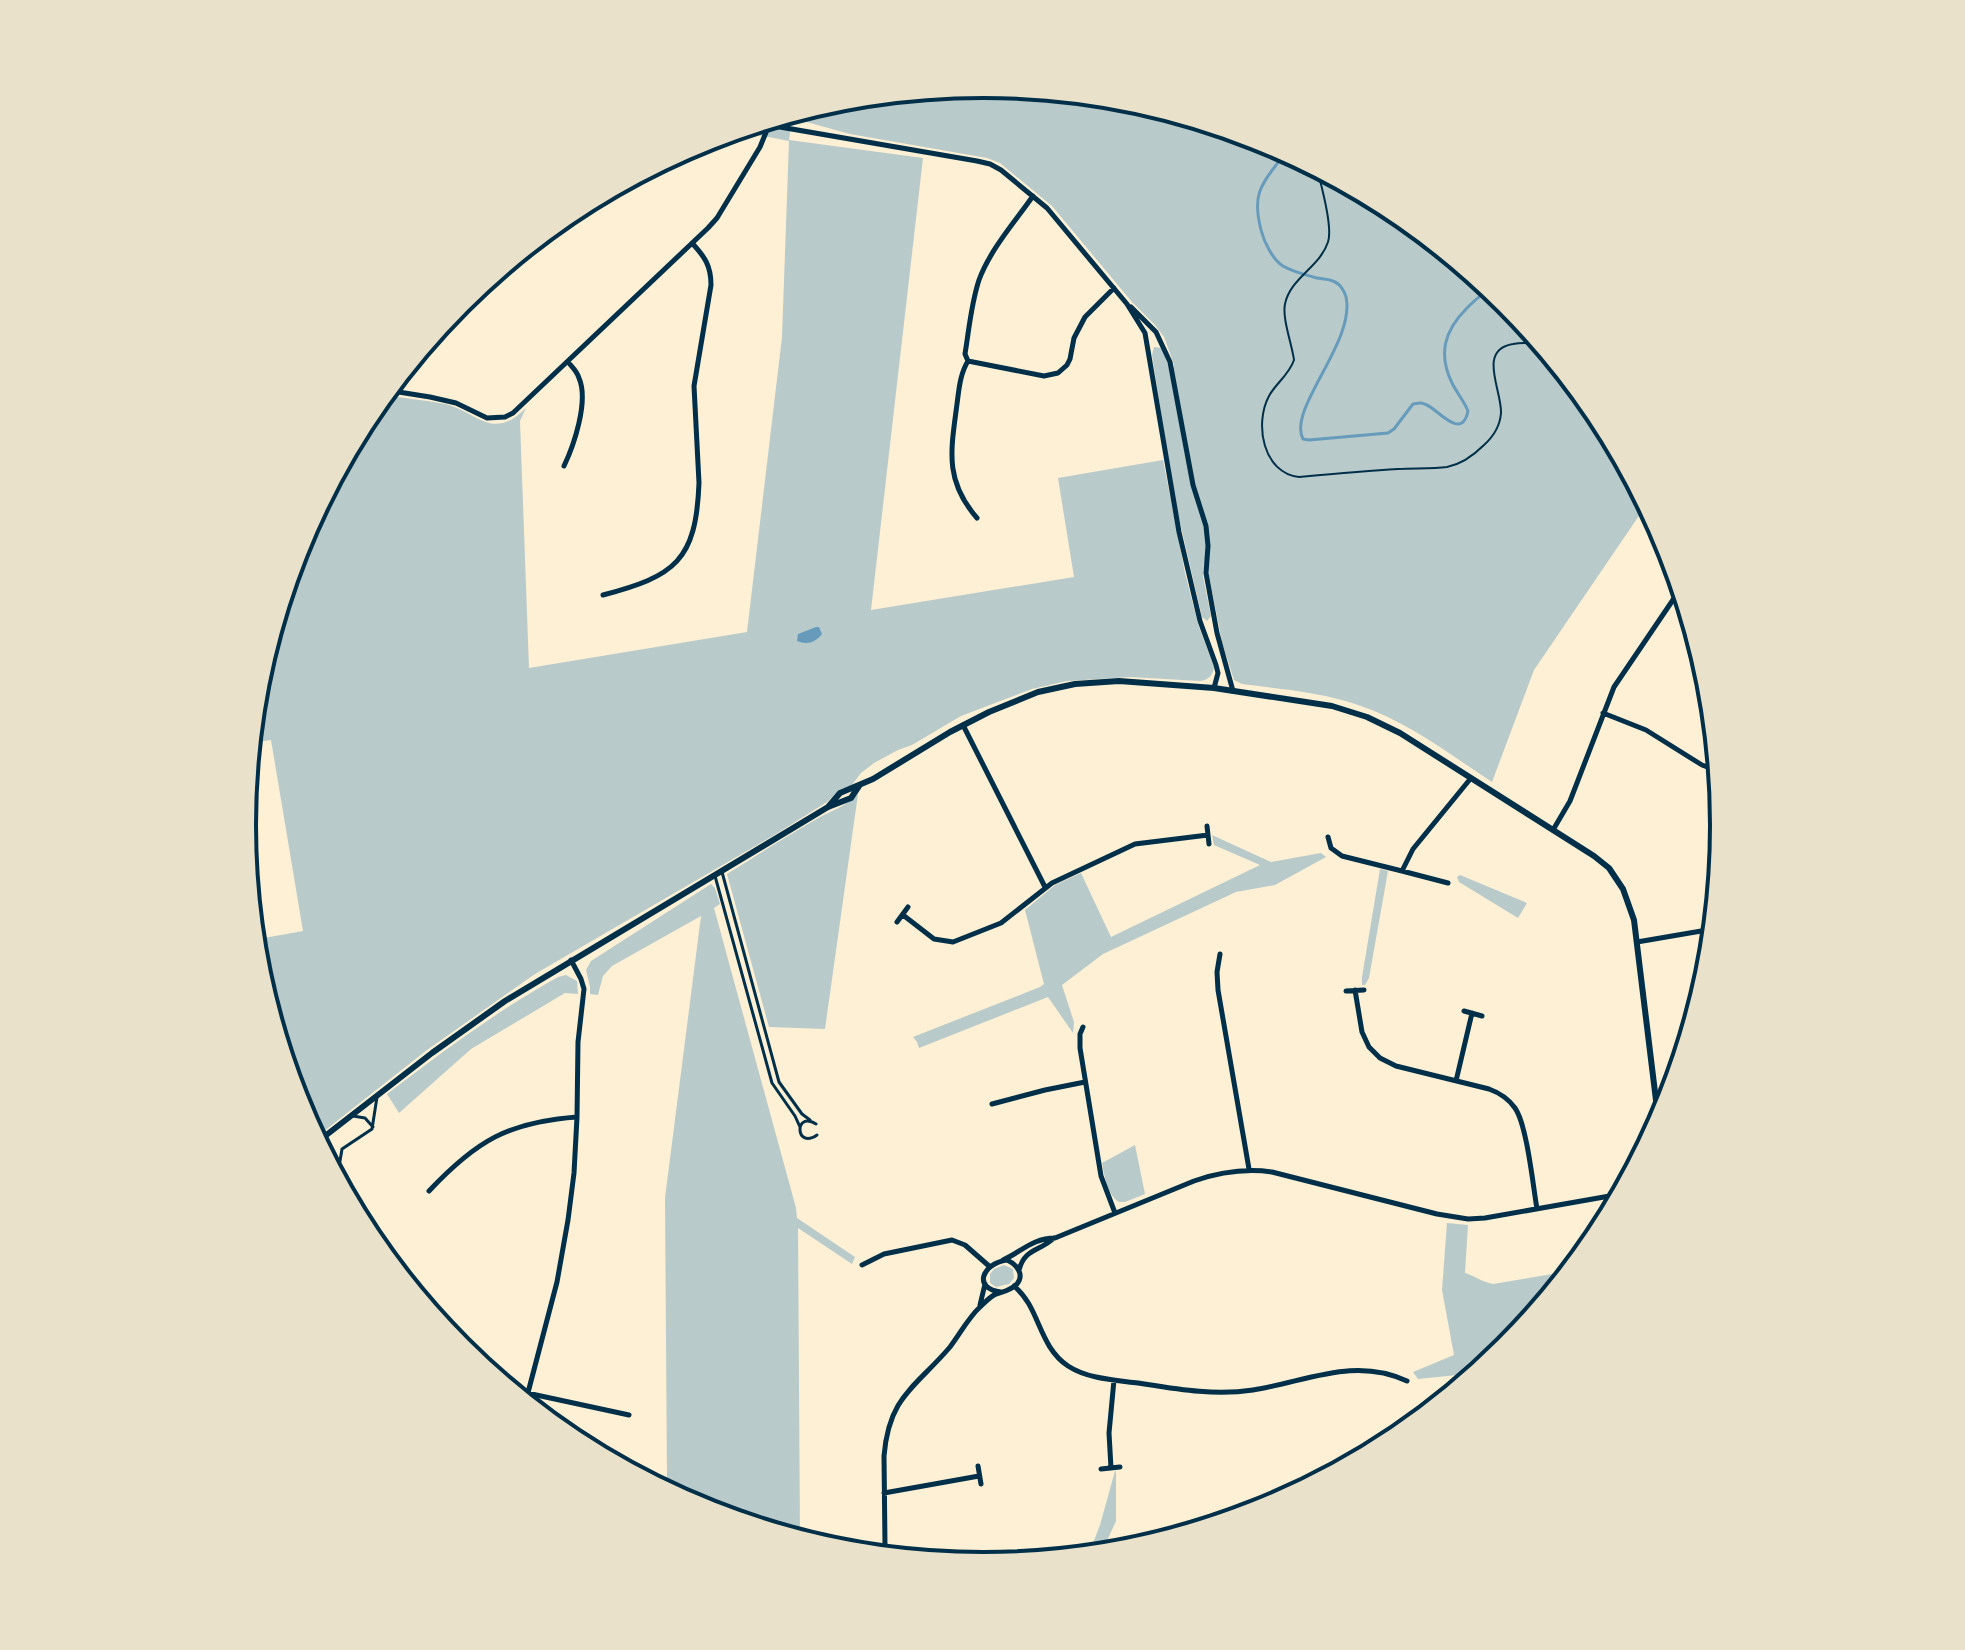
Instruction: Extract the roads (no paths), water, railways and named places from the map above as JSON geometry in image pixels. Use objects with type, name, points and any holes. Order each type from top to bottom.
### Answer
[{"type":"street","points":[[781,127],[984,163],[1001,170],[1047,208],[1127,304],[1145,333],[1173,505],[1200,621],[1214,654],[1218,673],[1214,688]]},
{"type":"street","points":[[399,392],[456,403],[494,419],[519,409],[717,218],[766,132]]},
{"type":"street","points":[[977,518],[961,497],[950,459],[961,376],[968,361],[965,354],[975,292],[991,256],[1033,196]]},
{"type":"street","points":[[603,595],[634,587],[670,568],[687,548],[691,536],[699,483],[694,386],[711,285],[706,258],[692,243]]},
{"type":"street","points":[[968,361],[1044,376],[1058,373],[1070,359],[1074,338],[1085,317],[1114,288]]},
{"type":"street","points":[[1127,304],[1149,323],[1170,362],[1193,485],[1206,526],[1206,573],[1233,691]]},
{"type":"street","points":[[1148,351],[1153,345],[1161,344],[1164,347]]},
{"type":"street","points":[[564,466],[577,436],[581,398],[581,380],[568,362]]},
{"type":"street","points":[[1553,830],[1570,801],[1619,679],[1673,599]]},
{"type":"street","points":[[1200,621],[1206,624],[1215,619]]},
{"type":"street","points":[[325,1136],[476,1021],[571,960],[828,807],[840,793],[859,786],[963,725],[1017,700],[1075,684],[1119,681],[1214,688],[1308,701],[1367,717],[1400,733],[1594,856],[1615,877],[1629,903],[1637,942],[1656,1098]]},
{"type":"street","points":[[1603,713],[1646,730],[1707,767]]},
{"type":"street","points":[[963,725],[1045,887]]},
{"type":"street","points":[[1402,871],[1413,849],[1471,778]]},
{"type":"street","points":[[1207,826],[1209,844]]},
{"type":"street","points":[[903,915],[934,939],[953,942],[1006,920],[1045,887],[1135,844],[1208,835]]},
{"type":"street","points":[[1328,837],[1336,853],[1351,859],[1448,883]]},
{"type":"street","points":[[897,922],[908,907]]},
{"type":"street","points":[[1637,942],[1701,931]]},
{"type":"street","points":[[1220,954],[1218,990],[1249,1169]]},
{"type":"street","points":[[527,1392],[565,1243],[574,1173],[578,1042],[584,989],[571,960]]},
{"type":"street","points":[[1355,990],[1362,1032],[1369,1047],[1380,1058],[1396,1066],[1496,1092],[1516,1109],[1522,1122],[1537,1209]]},
{"type":"street","points":[[1346,991],[1364,990]]},
{"type":"street","points":[[1464,1011],[1482,1016]]},
{"type":"street","points":[[1456,1081],[1472,1013]]},
{"type":"street","points":[[1083,1027],[1079,1041],[1101,1176],[1115,1213]]},
{"type":"street","points":[[992,1104],[1085,1082]]},
{"type":"street","points":[[429,1191],[460,1160],[495,1136],[532,1123],[577,1117]]},
{"type":"street","points":[[885,1545],[885,1441],[900,1401],[948,1349],[980,1306],[1014,1286],[1020,1279],[1022,1259],[1055,1238],[1209,1175],[1249,1169],[1468,1219],[1607,1196]]},
{"type":"street","points":[[980,1306],[989,1266],[1027,1245],[1055,1238]]},
{"type":"street","points":[[862,1265],[884,1254],[952,1240],[965,1245],[989,1266]]},
{"type":"street","points":[[1003,1260],[1012,1261],[1019,1270]]},
{"type":"street","points":[[985,1283],[992,1290],[1001,1292]]},
{"type":"street","points":[[1014,1286],[1025,1296],[1044,1339],[1062,1362],[1085,1374],[1219,1393],[1254,1390],[1310,1375],[1344,1371],[1385,1373],[1407,1381]]},
{"type":"street","points":[[1111,1468],[1109,1433],[1114,1380]]},
{"type":"street","points":[[530,1394],[629,1415]]},
{"type":"street","points":[[978,1466],[981,1484]]},
{"type":"street","points":[[1101,1469],[1120,1467]]},
{"type":"street","points":[[884,1493],[979,1476]]},
{"type":"lane","points":[[718,874],[779,1082],[802,1114],[816,1124]]},
{"type":"lane","points":[[718,874],[772,1083],[795,1116],[802,1135],[807,1139],[817,1135]]},
{"type":"lane","points":[[340,1164],[343,1148],[373,1127],[377,1095]]},
{"type":"lane","points":[[352,1115],[365,1118],[373,1127]]},
{"type":"lane","points":[[800,1127],[810,1120]]},
{"type":"water","points":[[816,627],[822,634],[817,639],[807,643],[797,641],[798,634]]},
{"type":"waterway","points":[[1279,161],[1258,197],[1258,217],[1264,240],[1283,266],[1333,281],[1346,297],[1346,315],[1341,334],[1304,410],[1301,426],[1303,439],[1388,433],[1413,404],[1419,403],[1455,424],[1465,420],[1468,411],[1452,383],[1445,362],[1446,343],[1453,325],[1481,296]]}]
